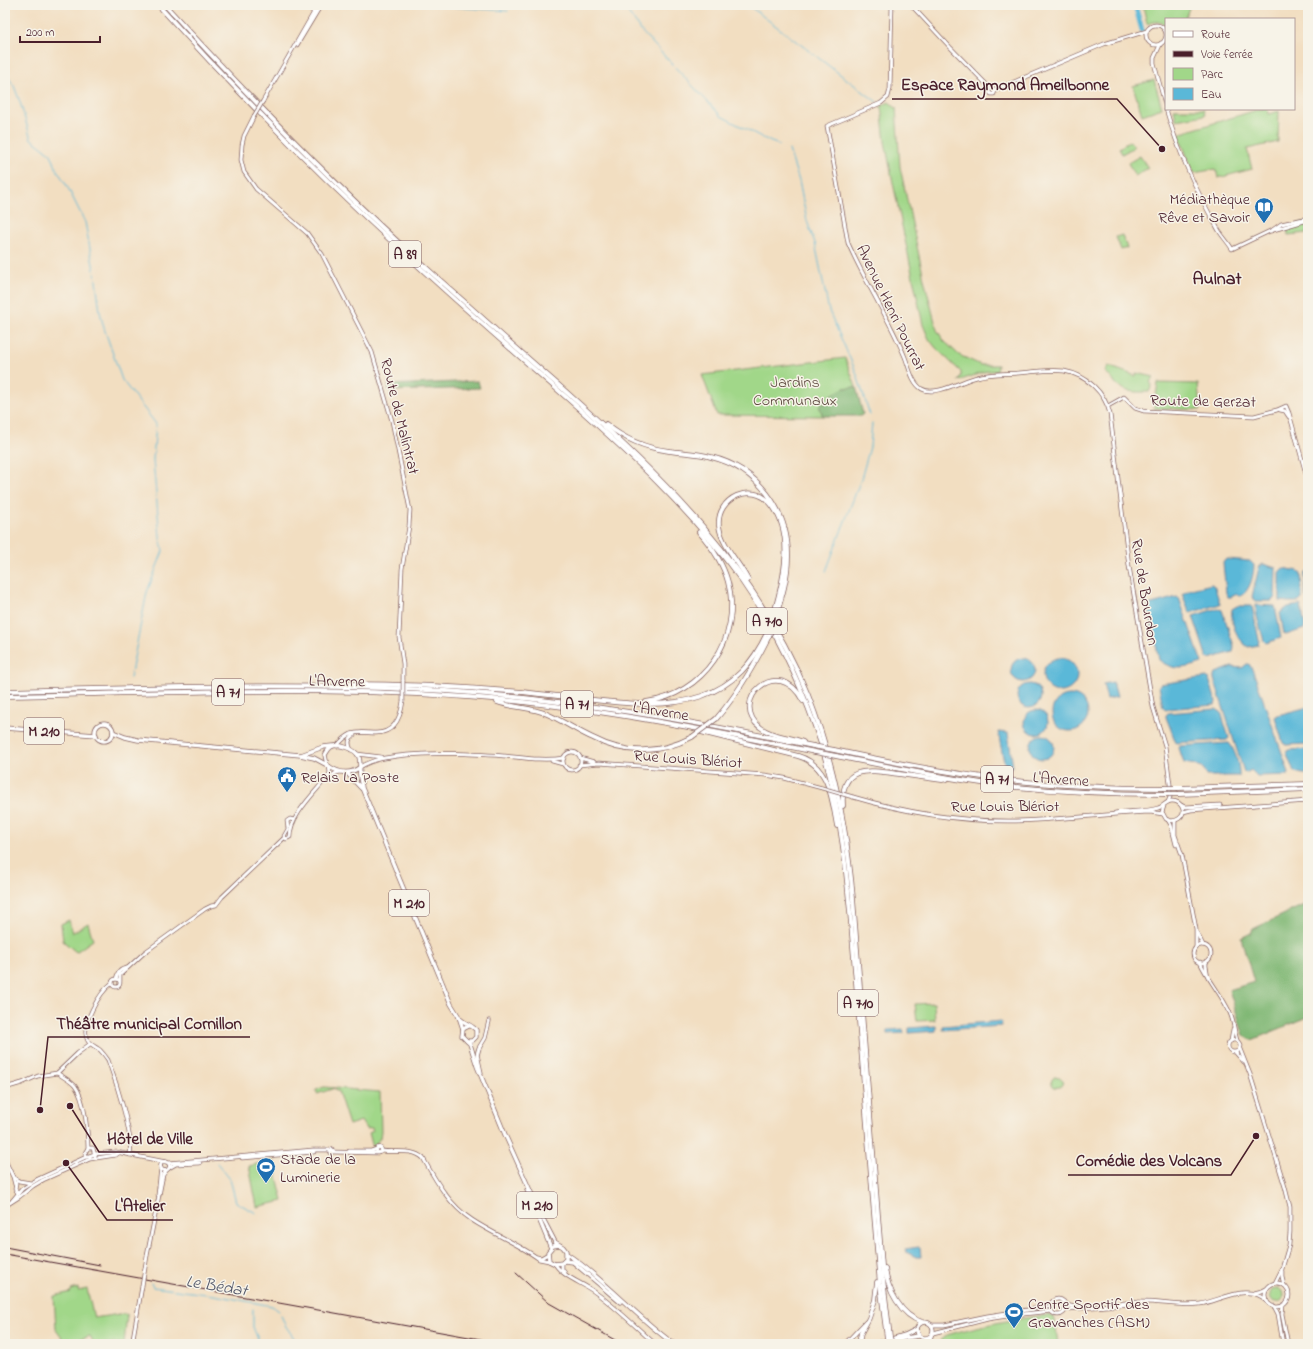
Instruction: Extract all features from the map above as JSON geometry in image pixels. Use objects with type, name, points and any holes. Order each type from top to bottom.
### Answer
[{"type":"highway","name":"A 89","points":[[158,5],[232,85],[327,180],[420,268],[614,441],[688,514]]},
{"type":"highway","name":"A 89","points":[[165,5],[263,110],[350,196],[429,271],[589,412]]},
{"type":"highway","points":[[491,699],[502,704],[526,707],[546,714],[600,742],[627,750],[655,750],[674,745],[692,737],[716,719],[725,708],[745,681],[760,656],[775,614],[786,577],[788,556],[787,541],[781,516],[772,499],[763,488],[746,472],[732,464],[704,455],[669,451],[646,446],[619,434],[594,414],[589,412]]},
{"type":"highway","name":"A 710","points":[[589,412],[646,465],[691,512],[728,556],[755,594],[784,643],[807,693],[827,750],[842,812],[853,899],[889,1338],[886,1344]]},
{"type":"highway","points":[[755,594],[747,577],[725,542],[719,525],[720,516],[725,505],[734,497],[745,493],[760,496],[771,504],[779,519],[783,533],[785,552],[784,565],[775,614]]},
{"type":"highway","points":[[617,703],[650,701],[669,696],[684,689],[708,669],[716,659],[724,644],[731,614],[731,601],[728,582],[719,559],[688,514]]},
{"type":"highway","name":"A 710","points":[[688,514],[728,563],[763,614],[788,660],[812,718],[831,782],[844,855],[853,947],[878,1266],[889,1338],[892,1344]]},
{"type":"highway","points":[[338,686],[344,684],[383,683],[524,692],[617,703],[635,704],[676,702],[702,696],[718,689],[734,679],[748,665],[768,634]]},
{"type":"highway","points":[[812,718],[798,692],[792,686],[783,681],[773,680],[765,682],[756,689],[751,699],[751,713],[754,721],[760,727],[770,733],[799,740],[813,746]]},
{"type":"highway","name":"L'Arverne","points":[[5,690],[338,686],[447,691],[569,702],[666,717],[903,764],[989,778],[1080,786],[1163,788],[1308,784]]},
{"type":"highway","name":"L'Arverne","points":[[5,696],[310,692],[406,694],[491,699],[602,712],[696,728],[952,778],[999,785],[1110,793],[1164,794],[1308,789]]},
{"type":"highway","points":[[696,728],[701,732],[798,756],[807,759],[816,765],[829,787],[844,855]]},
{"type":"highway","points":[[842,812],[844,786],[850,778],[860,772],[875,771],[942,780],[952,778]]},
{"type":"highway","points":[[880,1236],[885,1270],[890,1288],[898,1302],[909,1315],[913,1319],[922,1322]]},
{"type":"highway","points":[[858,1343],[875,1300],[878,1266]]},
{"type":"main road","points":[[307,5],[315,14]]},
{"type":"main road","points":[[313,5],[318,8]]},
{"type":"main road","name":"Route de Malintrat","points":[[322,5],[318,8],[254,116],[244,136],[241,160],[244,172],[256,189],[307,233],[322,254],[372,352],[392,421],[410,510],[402,569],[399,637],[403,664],[403,681],[399,718],[391,728],[380,733],[355,733]]},
{"type":"main road","name":"Avenue Henri Pourrat","points":[[892,5],[890,89],[888,97],[881,103],[827,126],[848,243],[855,260],[897,339],[917,385],[922,389],[930,391],[939,390],[965,380],[983,376],[1054,370],[1064,371],[1087,380],[1099,391],[1108,406]]},
{"type":"main road","points":[[911,5],[945,43],[990,88],[995,90]]},
{"type":"main road","points":[[990,88],[989,92],[991,94],[995,93],[995,90],[1104,44],[1138,35],[1147,31],[1148,28],[1154,25],[1162,28],[1165,32]]},
{"type":"main road","points":[[1147,31],[1147,40],[1156,45],[1161,43]]},
{"type":"main road","points":[[1138,35],[1146,36]]},
{"type":"main road","points":[[1165,37],[1154,58],[1165,104]]},
{"type":"main road","points":[[1153,44],[1156,53]]},
{"type":"main road","points":[[1167,110],[1181,152],[1205,205],[1218,231],[1232,249],[1270,231],[1277,226],[1308,219]]},
{"type":"main road","name":"Route de Gerzat","points":[[1108,406],[1124,397],[1135,408],[1144,411],[1250,416],[1286,406],[1290,419]]},
{"type":"main road","name":"Rue de Bourdon","points":[[1108,406],[1130,574],[1153,707],[1165,746],[1170,780],[1176,802]]},
{"type":"main road","points":[[1276,410],[1281,410],[1290,419],[1308,481]]},
{"type":"main road","points":[[112,737],[113,732],[110,726],[105,724],[98,726],[96,736],[100,740],[104,741],[112,737],[125,737]]},
{"type":"main road","name":"M 210","points":[[5,728],[96,736]]},
{"type":"main road","name":"M 210","points":[[82,734],[96,731]]},
{"type":"main road","points":[[113,732],[138,740],[300,755],[314,758],[340,772],[347,773],[353,772],[374,760],[386,757]]},
{"type":"main road","points":[[324,782],[330,773],[325,755],[329,749],[355,733]]},
{"type":"main road","points":[[351,750],[349,740],[355,733]]},
{"type":"main road","points":[[300,755],[323,747],[335,746],[351,750],[357,754],[374,757],[433,753],[545,759],[564,758]]},
{"type":"main road","points":[[563,764],[565,756],[570,753],[576,754],[580,758],[599,763]]},
{"type":"main road","points":[[357,754],[359,757],[360,767]]},
{"type":"main road","points":[[545,759],[563,764],[570,770],[576,769],[579,765],[580,758]]},
{"type":"main road","points":[[579,765],[599,763]]},
{"type":"main road","name":"Rue Louis Blériot","points":[[599,763],[765,775],[784,778],[907,811],[962,819],[1016,821],[1150,812],[1163,814]]},
{"type":"main road","name":"M 210","points":[[360,767],[362,788],[462,1029]]},
{"type":"main road","points":[[284,838],[286,839],[290,837],[294,820],[314,792],[333,775],[340,772]]},
{"type":"main road","name":"M 210","points":[[347,773],[362,788]]},
{"type":"main road","name":"Rue de Bourdon","points":[[1168,802],[1170,797],[1170,780]]},
{"type":"main road","points":[[1183,862],[1168,820],[1163,814],[1164,806],[1168,802],[1176,802],[1185,807],[1308,801]]},
{"type":"main road","points":[[1168,820],[1175,821],[1180,818],[1183,812],[1181,805]]},
{"type":"main road","points":[[1183,812],[1239,805]]},
{"type":"main road","name":"Rue Louis Blériot","points":[[1088,816],[1155,809],[1164,806]]},
{"type":"main road","points":[[130,1155],[131,1148],[127,1126],[108,1060],[101,1051],[90,1044],[86,1037],[87,1023],[91,1011],[108,987],[113,985],[117,987],[120,986],[120,975],[144,952],[205,909],[216,905],[222,896],[284,838],[288,829],[288,821],[290,819],[294,820]]},
{"type":"main road","points":[[1175,821],[1174,832],[1183,862],[1196,929],[1196,947],[1193,951],[1194,957],[1200,962],[1226,1006],[1237,1040],[1240,1044],[1240,1049],[1247,1065],[1290,1207],[1289,1245],[1282,1269],[1275,1282],[1262,1291],[1253,1294]]},
{"type":"main road","points":[[1196,929],[1203,945],[1208,947],[1210,951],[1210,956],[1206,961],[1209,979]]},
{"type":"main road","points":[[1196,947],[1203,945]]},
{"type":"main road","points":[[1200,962],[1206,961]]},
{"type":"main road","points":[[113,985],[113,980],[116,979],[118,972],[127,968]]},
{"type":"main road","points":[[116,979],[120,981]]},
{"type":"main road","name":"M 210","points":[[458,1017],[469,1026]]},
{"type":"main road","points":[[481,1078],[481,1069],[477,1055],[485,1038],[489,1021]]},
{"type":"main road","points":[[1233,1025],[1228,1044],[1229,1049],[1231,1052],[1236,1053],[1247,1065]]},
{"type":"main road","points":[[469,1026],[476,1030],[477,1035],[474,1040],[467,1041],[462,1036],[462,1029],[469,1026]]},
{"type":"main road","name":"M 210","points":[[473,1053],[474,1040]]},
{"type":"main road","points":[[1230,1041],[1237,1040]]},
{"type":"main road","name":"M 210","points":[[467,1041],[470,1044],[481,1078],[551,1248]]},
{"type":"main road","points":[[5,1088],[38,1076],[57,1073],[90,1044]]},
{"type":"main road","points":[[1236,1053],[1240,1049]]},
{"type":"main road","points":[[57,1073],[73,1084],[78,1091],[86,1119],[88,1148],[86,1150],[86,1157]]},
{"type":"main road","points":[[88,1148],[93,1148],[95,1154],[94,1158]]},
{"type":"main road","points":[[5,1206],[23,1194],[34,1183],[95,1154],[111,1152],[167,1162],[313,1150],[410,1152],[421,1156],[445,1194],[459,1210],[481,1226],[541,1260],[549,1260],[555,1264],[561,1272],[596,1292],[655,1344]]},
{"type":"main road","points":[[132,1344],[147,1256],[163,1176],[168,1169],[177,1164],[332,1151]]},
{"type":"main road","points":[[14,1178],[26,1184],[34,1183],[90,1159],[116,1155],[119,1153]]},
{"type":"main road","points":[[86,1157],[90,1159]]},
{"type":"main road","points":[[5,1160],[14,1178],[18,1193]]},
{"type":"main road","points":[[156,1160],[161,1167],[168,1169]]},
{"type":"main road","points":[[158,1201],[161,1167],[163,1163],[167,1162]]},
{"type":"main road","points":[[167,1162],[170,1165],[168,1169]]},
{"type":"main road","name":"M 210","points":[[517,1163],[553,1238],[560,1245]]},
{"type":"main road","points":[[15,1185],[19,1181]]},
{"type":"main road","points":[[26,1184],[27,1190]]},
{"type":"main road","points":[[12,1201],[26,1184]]},
{"type":"main road","points":[[18,1193],[23,1194]]},
{"type":"main road","points":[[536,1257],[541,1258],[548,1254],[551,1248],[555,1245],[560,1245],[565,1249],[567,1254],[584,1265],[638,1316]]},
{"type":"main road","points":[[548,1254],[549,1260]]},
{"type":"main road","points":[[567,1254],[563,1262],[563,1271],[572,1278]]},
{"type":"main road","points":[[555,1264],[573,1262],[674,1344]]},
{"type":"main road","points":[[1282,1269],[1284,1285],[1289,1294],[1288,1300],[1283,1305],[1282,1314],[1288,1344]]},
{"type":"main road","points":[[1275,1282],[1284,1285]]},
{"type":"main road","points":[[1267,1287],[1265,1294],[1267,1301]]},
{"type":"main road","points":[[875,1344],[905,1335],[917,1329],[922,1322],[927,1322],[931,1325],[944,1325],[1002,1313],[1047,1307],[1057,1299],[1063,1301],[1065,1304],[1079,1307],[1140,1301],[1184,1305],[1200,1304],[1237,1294],[1253,1294],[1260,1295],[1274,1306],[1278,1314],[1284,1344]]},
{"type":"main road","points":[[886,1344],[905,1338],[919,1336],[926,1339],[932,1335],[988,1319],[1052,1311],[1059,1314],[1068,1309],[1155,1302]]},
{"type":"main road","points":[[1064,1311],[1065,1304]]},
{"type":"main road","points":[[1050,1305],[1052,1311]]},
{"type":"main road","points":[[1274,1306],[1283,1305]]},
{"type":"main road","points":[[845,1344],[869,1318]]},
{"type":"main road","points":[[928,1344],[932,1335],[931,1325]]},
{"type":"main road","points":[[917,1329],[919,1336]]},
{"type":"main road","points":[[858,1343],[867,1344]]},
{"type":"green space","points":[[1190,5],[1185,18],[1165,18],[1165,25],[1157,22],[1147,24],[1143,6]]},
{"type":"green space","points":[[1154,80],[1162,108],[1142,115],[1133,86]]},
{"type":"green space","points":[[889,102],[896,108],[900,167],[924,279],[937,330],[944,341],[959,355],[981,365],[998,365],[997,371],[987,371],[958,381],[961,376],[961,372],[936,348],[929,339],[923,325],[885,142],[881,106]]},
{"type":"green space","points":[[1174,110],[1204,110],[1205,115],[1176,120]]},
{"type":"green space","points":[[1257,110],[1267,110],[1269,114],[1279,111],[1278,142],[1247,149],[1252,169],[1218,178],[1216,169],[1194,173],[1178,134]]},
{"type":"green space","points":[[1130,141],[1134,147],[1122,154],[1119,148]]},
{"type":"green space","points":[[1140,156],[1148,168],[1135,176],[1128,163]]},
{"type":"green space","points":[[1308,221],[1308,233],[1288,235],[1287,227]]},
{"type":"green space","points":[[1122,235],[1127,248],[1121,250],[1116,237]]},
{"type":"green space","name":"Jardins Communaux","points":[[845,358],[856,387],[844,388],[828,403],[819,405],[823,416],[717,415],[702,375]]},
{"type":"green space","points":[[1108,366],[1136,376],[1136,373],[1154,377],[1150,382],[1152,385],[1149,392],[1124,390],[1105,372]]},
{"type":"green space","points":[[478,381],[480,388],[389,391],[388,385]]},
{"type":"green space","points":[[1158,383],[1198,384],[1200,410],[1154,408]]},
{"type":"green space","points":[[856,387],[863,414],[861,416],[823,416],[819,405],[828,403],[829,396],[844,388]]},
{"type":"green space","points":[[1308,903],[1308,1017],[1252,1040],[1244,1036],[1229,990],[1254,982],[1241,938],[1251,933],[1253,929]]},
{"type":"green space","points":[[69,920],[72,933],[88,923],[93,940],[76,952],[63,941],[61,924]]},
{"type":"green space","points":[[934,1003],[935,1020],[917,1021],[915,1004]]},
{"type":"green space","points":[[1055,1077],[1059,1077],[1061,1078],[1061,1086],[1055,1087],[1052,1084],[1052,1080]]},
{"type":"green space","points":[[324,1087],[380,1092],[381,1131],[380,1138],[373,1148],[369,1133],[373,1131],[372,1128],[366,1129],[361,1121],[349,1125],[338,1091],[336,1091],[335,1088],[317,1094],[316,1090]]},
{"type":"green space","name":"Stade de la Luminerie","points":[[273,1160],[283,1201],[257,1207],[249,1166]]},
{"type":"green space","points":[[78,1288],[78,1291],[87,1289],[94,1318],[119,1314],[127,1315],[124,1344],[92,1344],[94,1343],[90,1336],[67,1344],[56,1329],[54,1296],[71,1292],[71,1290]]},
{"type":"green space","points":[[1274,1288],[1280,1288],[1284,1292],[1284,1298],[1280,1302],[1274,1302],[1270,1298],[1270,1292]]},
{"type":"green space","name":"Centre Sportif des Gravanches (ASM)","points":[[1048,1315],[1054,1317],[1058,1344],[938,1344],[947,1335],[959,1331],[1023,1318]]},
{"type":"water","points":[[1228,559],[1250,561],[1254,565],[1249,587],[1240,596],[1237,594],[1228,597],[1226,593],[1223,563]]},
{"type":"water","points":[[1263,564],[1276,568],[1275,597],[1272,601],[1256,601],[1252,597],[1259,567]]},
{"type":"water","points":[[1283,568],[1301,573],[1302,599],[1299,602],[1280,601],[1280,571]]},
{"type":"water","points":[[1308,571],[1308,600],[1306,597],[1305,576],[1306,572]]},
{"type":"water","points":[[1212,584],[1215,588],[1220,604],[1190,613],[1182,594],[1191,589]]},
{"type":"water","points":[[1177,597],[1179,598],[1202,663],[1180,668],[1175,668],[1159,660],[1148,605]]},
{"type":"water","points":[[1256,605],[1275,606],[1281,638],[1266,643],[1264,641],[1257,617]]},
{"type":"water","points":[[1300,605],[1305,626],[1304,629],[1286,635],[1284,634],[1280,613],[1288,607]]},
{"type":"water","points":[[1237,606],[1252,606],[1259,640],[1258,645],[1248,647],[1244,644],[1235,630],[1232,620],[1232,609]]},
{"type":"water","points":[[1218,608],[1222,610],[1234,646],[1233,652],[1209,659],[1207,658],[1193,616]]},
{"type":"water","points":[[1023,658],[1031,662],[1035,670],[1031,678],[1023,682],[1015,678],[1011,670],[1015,662]]},
{"type":"water","points":[[1057,658],[1063,658],[1067,659],[1074,665],[1077,675],[1076,682],[1070,689],[1063,692],[1057,692],[1053,691],[1046,685],[1043,678],[1043,672],[1044,668],[1050,661]]},
{"type":"water","points":[[1249,664],[1253,671],[1289,773],[1288,775],[1257,776],[1251,770],[1246,773],[1244,772],[1214,675],[1232,667],[1242,668]]},
{"type":"water","points":[[1207,677],[1209,679],[1216,702],[1215,705],[1166,709],[1163,707],[1159,686],[1160,684]]},
{"type":"water","points":[[1113,682],[1117,697],[1107,699],[1103,684]]},
{"type":"water","points":[[1029,684],[1037,688],[1041,696],[1037,704],[1029,708],[1021,704],[1017,696],[1021,688]]},
{"type":"water","points":[[1070,695],[1080,698],[1085,703],[1088,713],[1085,723],[1080,728],[1070,731],[1060,728],[1055,723],[1052,713],[1055,703],[1060,698]]},
{"type":"water","points":[[1308,707],[1308,744],[1286,745],[1283,743],[1275,717]]},
{"type":"water","points":[[1216,709],[1221,712],[1229,738],[1227,740],[1176,743],[1166,717],[1168,713]]},
{"type":"water","points":[[1036,710],[1044,714],[1048,722],[1044,730],[1036,734],[1028,730],[1024,722],[1028,714]]},
{"type":"water","points":[[998,732],[1008,733],[1013,767],[1006,766],[1004,762]]},
{"type":"water","points":[[1042,735],[1050,739],[1054,747],[1050,755],[1042,759],[1034,755],[1030,747],[1034,739]]},
{"type":"water","points":[[1229,743],[1237,758],[1239,776],[1207,776],[1203,768],[1184,763],[1179,748],[1180,746]]},
{"type":"water","points":[[1308,749],[1308,774],[1298,773],[1291,765],[1286,752],[1289,750]]},
{"type":"water","points":[[1001,1021],[1001,1026],[943,1030],[943,1026]]},
{"type":"water","points":[[936,1026],[936,1031],[909,1033],[909,1028]]},
{"type":"water","points":[[903,1029],[904,1033],[887,1034],[887,1030]]},
{"type":"water","points":[[920,1247],[921,1257],[916,1257],[906,1252],[905,1249]]},
{"type":"waterway","points":[[623,5],[642,32],[721,116],[771,142],[780,145]]},
{"type":"waterway","points":[[748,5],[877,102]]},
{"type":"waterway","points":[[1135,5],[1142,30]]},
{"type":"waterway","points":[[442,6],[508,11]]},
{"type":"waterway","points":[[5,72],[14,86],[31,139],[51,154],[57,170],[66,184],[85,222],[94,270]]},
{"type":"waterway","points":[[789,150],[799,181],[807,221],[815,243],[829,311],[856,372],[870,415]]},
{"type":"waterway","points":[[95,273],[100,312],[104,328],[122,380],[156,424],[153,460],[160,537],[163,551],[147,592],[130,678]]},
{"type":"waterway","points":[[826,571],[861,479],[870,447],[872,423]]},
{"type":"waterway","points":[[217,1163],[230,1179],[236,1202],[256,1213]]},
{"type":"waterway","name":"Le Bédat","points":[[151,1283],[153,1287],[214,1295],[272,1306],[279,1311]]},
{"type":"waterway","points":[[253,1309],[253,1327],[260,1344]]},
{"type":"waterway","name":"Le Bédat","points":[[281,1315],[285,1325],[298,1344]]},
{"type":"railway","points":[[5,1247],[100,1265]]},
{"type":"railway","points":[[5,1254],[508,1344]]},
{"type":"railway","points":[[516,1273],[549,1303],[622,1344]]},
{"type":"place","name":"Espace Raymond Ameilbonne","points":[[1162,149]]},
{"type":"place","name":"Médiathèque Rêve et Savoir","points":[[1264,224]]},
{"type":"place","name":"Relais La Poste","points":[[287,793]]},
{"type":"place","name":"Hôtel de Ville","points":[[70,1106]]},
{"type":"place","name":"Théâtre municipal Cornillon","points":[[40,1110]]},
{"type":"place","name":"Comédie des Volcans","points":[[1256,1136]]},
{"type":"place","name":"L'Atelier","points":[[66,1163]]},
{"type":"place","name":"Stade de la Luminerie","points":[[266,1184]]},
{"type":"place","name":"Centre Sportif des Gravanches (ASM)","points":[[1014,1329]]},
{"type":"district","name":"Aulnat","points":[[1217,278]]}]
